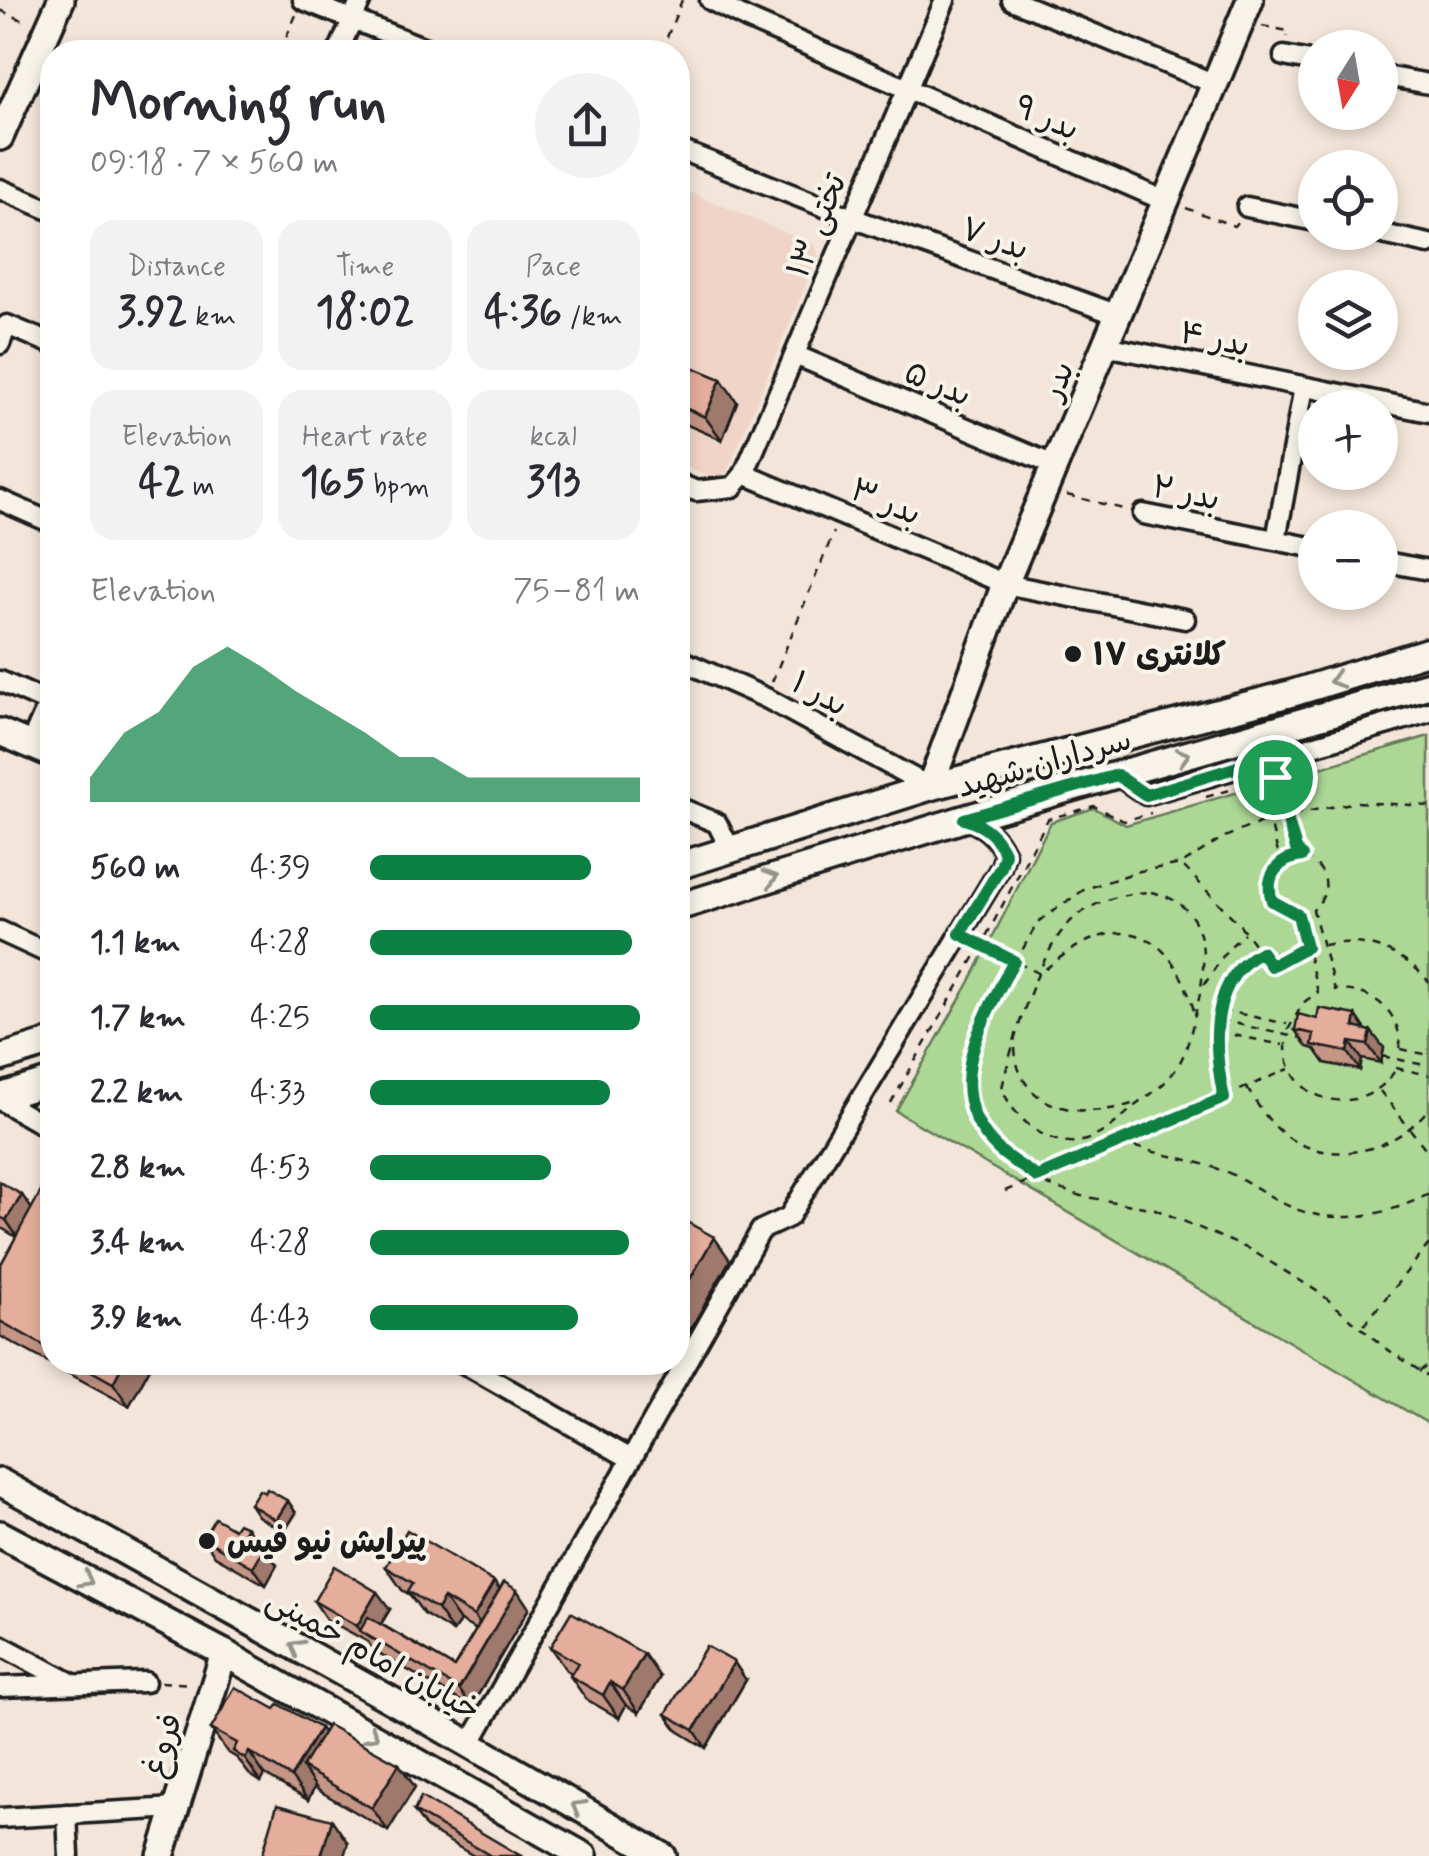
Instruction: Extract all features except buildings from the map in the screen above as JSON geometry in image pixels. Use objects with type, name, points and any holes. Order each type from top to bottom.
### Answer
[{"type":"street","points":[[43,40],[61,0]]},
{"type":"street","points":[[303,0],[404,40]]},
{"type":"street","points":[[343,40],[361,0]]},
{"type":"street","name":"بدر ۹","points":[[710,0],[1166,201]]},
{"type":"street","name":"تختی ۱۳","points":[[744,474],[944,0]]},
{"type":"street","points":[[1012,0],[1215,84]]},
{"type":"street","name":"بدر","points":[[930,787],[1005,584],[1246,11]]},
{"type":"street","points":[[0,137],[40,47]]},
{"type":"street","points":[[1284,56],[1298,59]]},
{"type":"street","points":[[1398,78],[1429,84]]},
{"type":"street","name":"بدر ۷","points":[[690,154],[852,218],[1118,315]]},
{"type":"street","points":[[0,188],[40,206]]},
{"type":"street","points":[[1247,208],[1298,218]]},
{"type":"street","points":[[1398,237],[1429,244]]},
{"type":"street","points":[[0,344],[8,325],[40,339]]},
{"type":"street","name":"بدر ۴","points":[[1106,346],[1429,412]]},
{"type":"street","name":"بدر ۵","points":[[795,355],[1056,466]]},
{"type":"street","points":[[1276,540],[1304,386]]},
{"type":"street","points":[[690,489],[696,492],[733,487],[744,474]]},
{"type":"street","name":"بدر ۳","points":[[744,474],[1005,584],[1185,619]]},
{"type":"street","points":[[0,500],[40,518]]},
{"type":"street","name":"بدر ۲","points":[[1143,514],[1298,545]]},
{"type":"street","points":[[1398,564],[1429,570]]},
{"type":"street","name":"سرداران شهید","points":[[690,862],[930,787],[1293,694],[1429,650]]},
{"type":"street","name":"بدر ۱","points":[[690,663],[766,698],[930,787]]},
{"type":"street","points":[[0,681],[40,696]]},
{"type":"street","name":"سرداران شهید","points":[[690,903],[964,819],[1429,685]]},
{"type":"street","points":[[1117,775],[1146,795],[1429,712]]},
{"type":"street","points":[[0,732],[40,750]]},
{"type":"street","points":[[690,812],[718,823],[730,849]]},
{"type":"street","points":[[690,1356],[761,1230],[789,1217],[1001,867],[1005,854],[999,841],[985,827],[964,819]]},
{"type":"street","points":[[0,931],[40,949]]},
{"type":"street","points":[[0,1058],[40,1046]]},
{"type":"street","points":[[0,1098],[40,1085]]},
{"type":"street","points":[[0,1098],[40,1123]]},
{"type":"street","points":[[484,1375],[631,1460]]},
{"type":"street","points":[[470,1744],[679,1375]]},
{"type":"street","name":"خیابان امام خمینی","points":[[0,1482],[663,1856]]},
{"type":"street","points":[[0,1534],[224,1653],[584,1856]]},
{"type":"street","points":[[0,1645],[74,1684]]},
{"type":"street","name":"فروغ","points":[[161,1856],[224,1653]]},
{"type":"street","points":[[0,1687],[145,1682]]},
{"type":"street","points":[[416,1760],[436,1725]]},
{"type":"street","points":[[0,1818],[176,1808]]},
{"type":"street","points":[[67,1814],[68,1856]]},
{"type":"path","points":[[285,40],[303,0]]},
{"type":"path","points":[[666,40],[682,0]]},
{"type":"path","points":[[0,10],[47,31]]},
{"type":"path","points":[[1246,11],[1288,31],[1284,56]]},
{"type":"path","points":[[1166,201],[1234,226],[1247,208]]},
{"type":"path","name":"بدر ۲","points":[[1046,490],[1143,514]]},
{"type":"path","points":[[766,698],[841,514]]},
{"type":"path","points":[[1262,760],[1296,849],[1321,867],[1326,880],[1325,893],[1314,910],[1334,990],[1365,993],[1384,1004],[1402,1035],[1400,1051],[1429,1055]]},
{"type":"path","points":[[1262,760],[1280,863]]},
{"type":"path","points":[[1192,802],[1242,786]]},
{"type":"path","points":[[1294,814],[1357,802],[1429,806]]},
{"type":"path","points":[[891,1103],[1048,819],[1094,806],[1124,821],[1158,811]]},
{"type":"path","points":[[1262,822],[1222,838],[1182,864],[1140,871],[1085,889],[1038,922],[992,1002],[966,1075],[969,1104],[982,1130],[999,1150],[1048,1185],[1081,1196],[1155,1209],[1251,1250],[1320,1294],[1429,1378]]},
{"type":"path","points":[[1220,1010],[1288,1027],[1303,1003],[1318,992],[1298,915],[1272,901],[1269,891],[1273,872],[1280,863],[1302,856]]},
{"type":"path","points":[[1182,864],[1271,966],[1306,947]]},
{"type":"path","points":[[1162,894],[1182,906],[1197,928],[1204,958],[1202,989],[1186,1048],[1176,1068],[1157,1091],[1106,1130],[1087,1140],[1054,1139],[1033,1128],[1006,1100],[1002,1088],[1040,974],[1056,939],[1074,919],[1123,895],[1162,894]]},
{"type":"path","points":[[1202,989],[1227,950],[1245,932]]},
{"type":"path","points":[[1040,974],[1071,949],[1096,937],[1122,933],[1146,938],[1160,946],[1180,970],[1196,1015]]},
{"type":"path","points":[[960,934],[1040,974]]},
{"type":"path","points":[[1322,945],[1341,941],[1378,946],[1402,957],[1429,982]]},
{"type":"path","points":[[1224,1098],[1216,1056],[1220,1010],[1238,967],[1261,952]]},
{"type":"path","points":[[1218,1020],[1306,1039]]},
{"type":"path","points":[[1216,1032],[1285,1044],[1289,1069],[1304,1086],[1324,1098],[1363,1098],[1380,1090],[1397,1066],[1429,1075]]},
{"type":"path","points":[[1015,1042],[1018,1071],[1046,1101],[1062,1108],[1097,1111],[1143,1100]]},
{"type":"path","points":[[1370,1053],[1429,1066]]},
{"type":"path","points":[[1005,1191],[1289,1069]]},
{"type":"path","points":[[1247,1088],[1278,1130],[1296,1142],[1336,1151],[1387,1144],[1410,1129],[1429,1108]]},
{"type":"path","points":[[1380,1090],[1429,1153]]},
{"type":"path","points":[[1119,1142],[1206,1164],[1241,1178],[1292,1207],[1323,1216],[1350,1217],[1390,1211],[1429,1194]]},
{"type":"path","points":[[1362,1328],[1429,1244]]},
{"type":"path","points":[[1419,1372],[1429,1364]]},
{"type":"path","points":[[145,1682],[214,1685]]},
{"type":"shaded area","points":[[690,192],[814,245],[818,255],[727,472],[713,479],[690,468]]},
{"type":"green space","points":[[1429,736],[1429,1424],[896,1111],[969,983],[1051,822],[1094,808],[1126,825]]},
{"type":"place","name":"کلانتری ۱۷","points":[[1073,654]]},
{"type":"place","name":"پیرایش نیو فیس","points":[[207,1541]]},
{"type":"route","points":[[1254,762],[1260,781],[1275,777],[1296,849],[1302,856],[1280,863],[1273,872],[1269,891],[1272,901],[1298,915],[1306,947],[1271,966],[1261,952],[1248,958],[1232,978],[1216,1026],[1217,1066],[1224,1098],[1037,1177],[999,1150],[982,1130],[969,1104],[966,1075],[992,1002],[1014,961],[960,934],[1005,854],[985,827],[964,819],[1117,775],[1146,795],[1254,762]]}]
